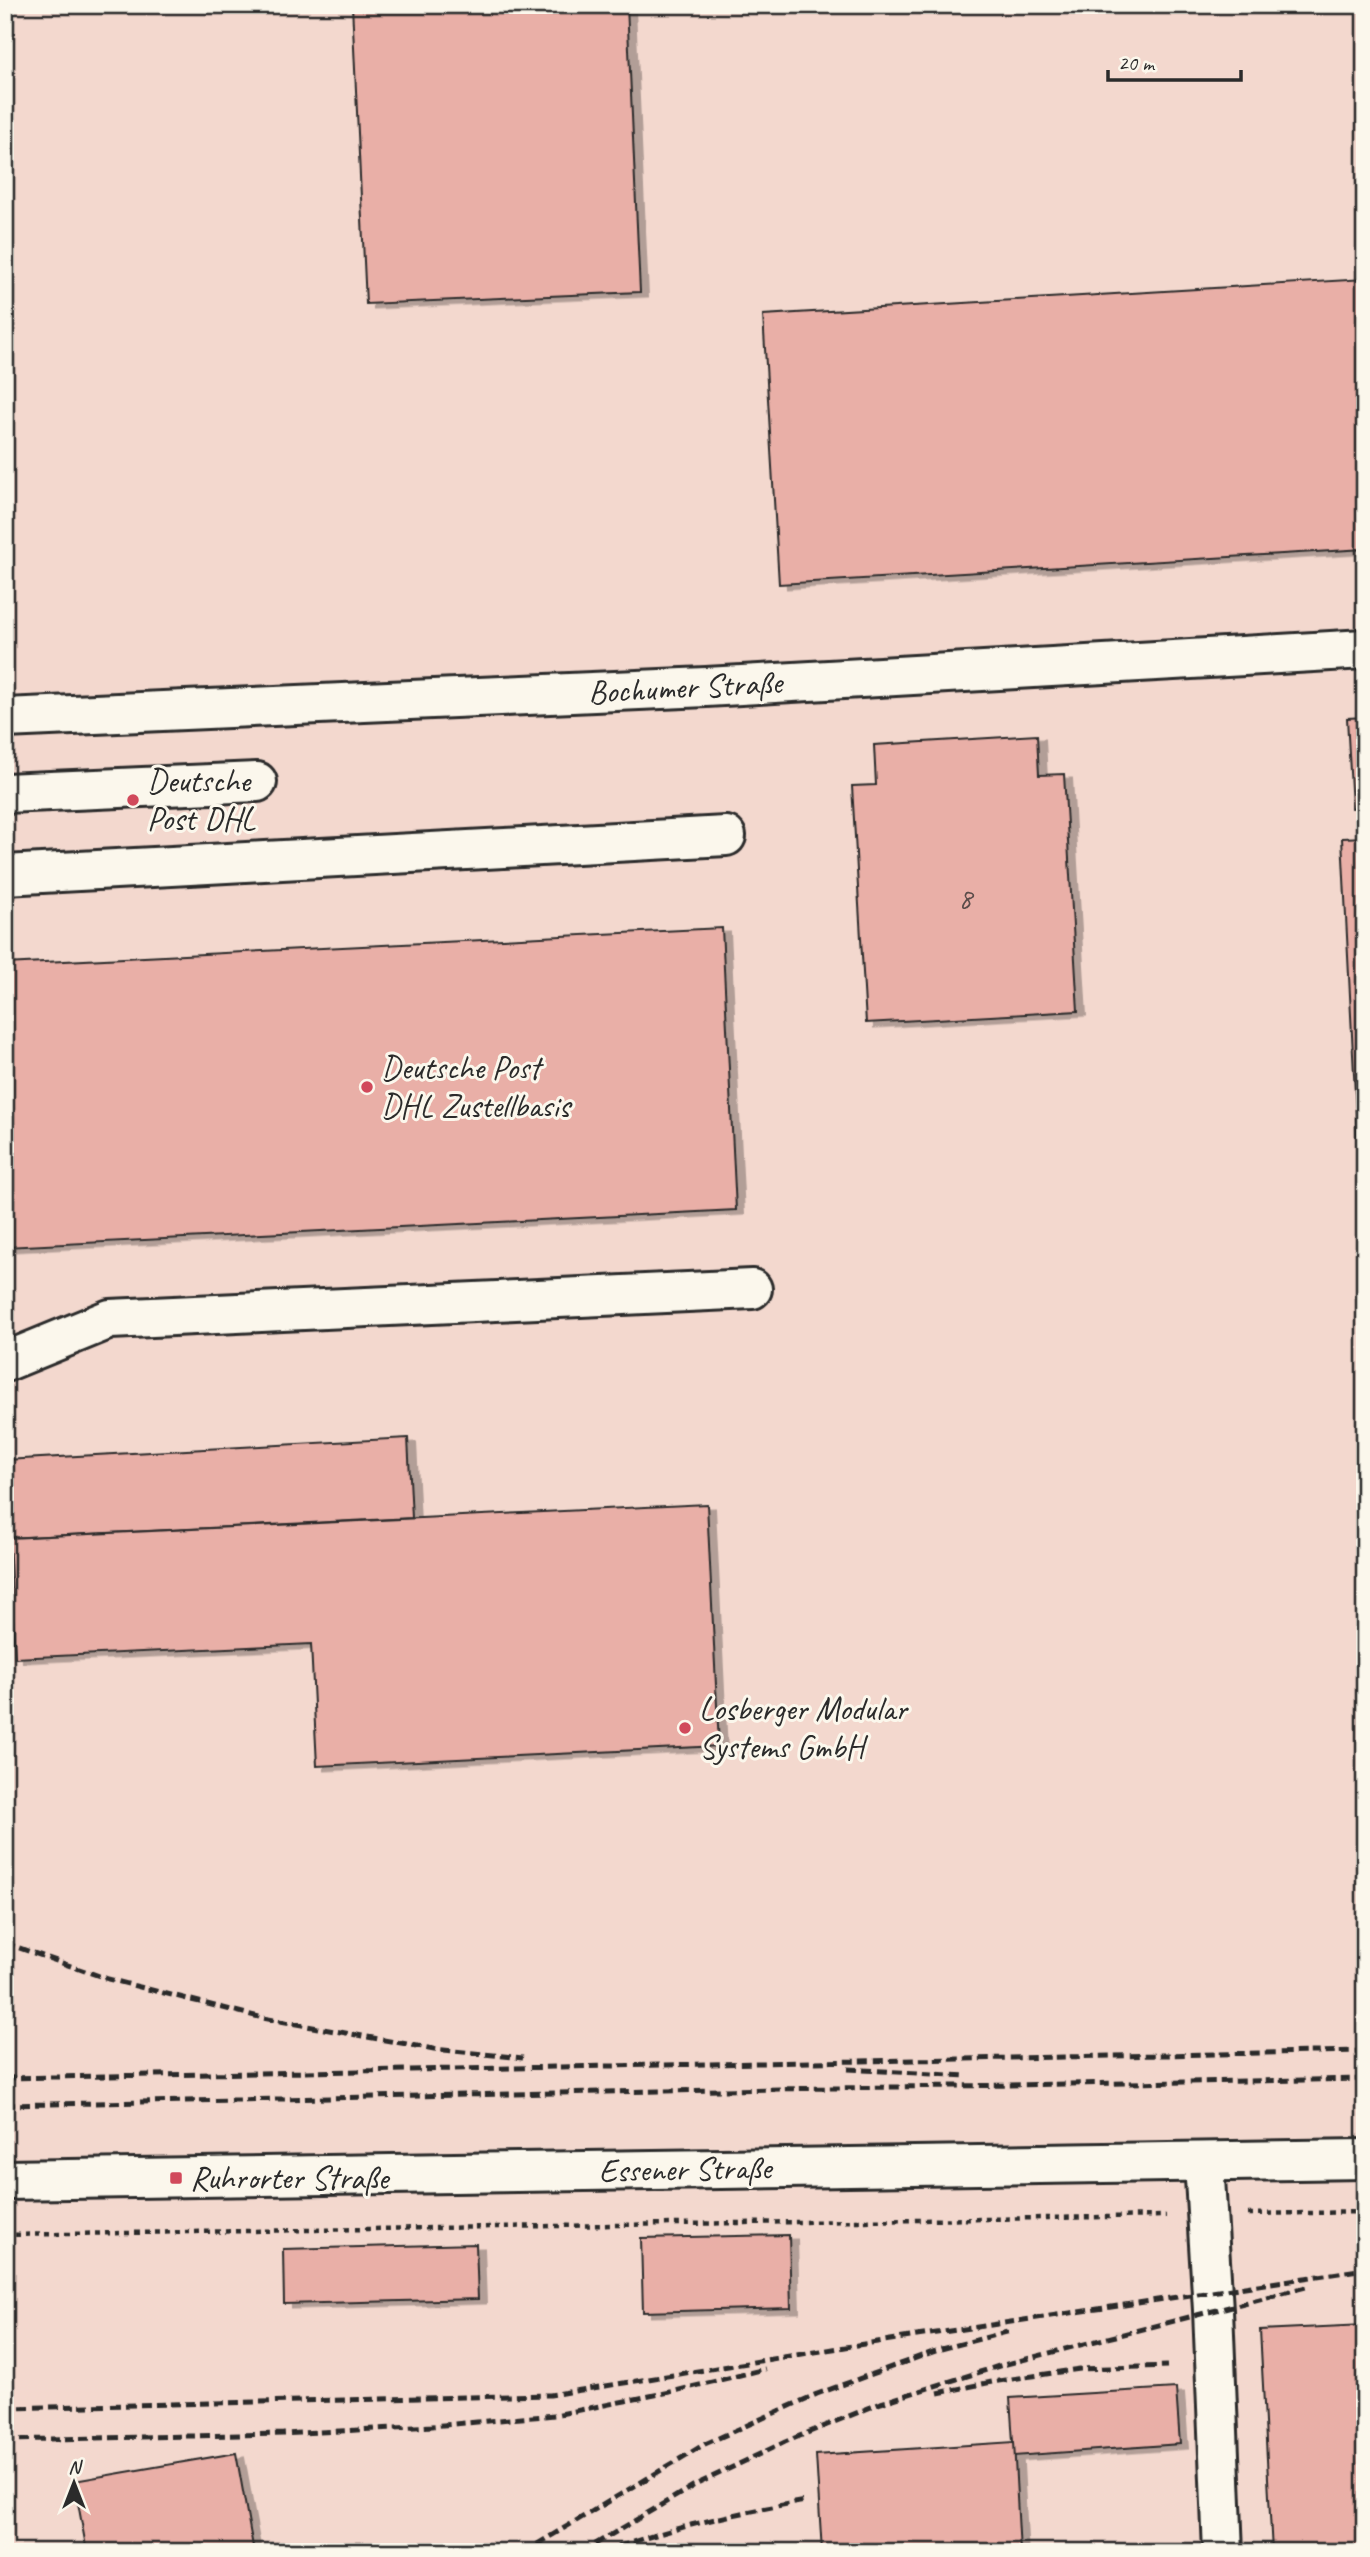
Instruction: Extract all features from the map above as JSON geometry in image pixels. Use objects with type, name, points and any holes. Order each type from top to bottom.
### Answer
[{"type":"street","name":"Bochumer Straße","points":[[5,719],[706,687],[1365,649]]},
{"type":"street","points":[[5,793],[257,782]]},
{"type":"street","points":[[5,875],[726,836]]},
{"type":"street","points":[[5,1362],[110,1319],[752,1289]]},
{"type":"street","name":"Essener Straße","points":[[5,2180],[1365,2159]]},
{"type":"street","points":[[1204,2162],[1223,2552]]},
{"type":"path","points":[[5,2235],[1365,2212]]},
{"type":"shaded area","points":[[5,5],[1365,5],[1365,2552],[5,2552]]},
{"type":"building","points":[[352,5],[627,5],[640,292],[366,304]]},
{"type":"building","points":[[1365,279],[1365,549],[779,584],[763,315]]},
{"type":"building","points":[[1365,717],[1365,807],[1352,808],[1347,718]]},
{"type":"building","points":[[1037,735],[1039,775],[1064,774],[1078,1011],[866,1023],[852,786],[876,785],[874,745]]},
{"type":"building","points":[[1365,837],[1365,1291],[1342,838]]},
{"type":"building","name":"Deutsche Post DHL Zustellbasis","points":[[722,928],[736,1210],[5,1247],[5,964]]},
{"type":"building","points":[[408,1438],[412,1518],[5,1538],[5,1460]]},
{"type":"building","points":[[707,1504],[719,1746],[317,1766],[311,1644],[15,1658],[9,1538]]},
{"type":"building","points":[[789,2235],[791,2308],[643,2312],[641,2238]]},
{"type":"building","points":[[476,2244],[478,2299],[284,2304],[283,2249]]},
{"type":"building","points":[[1365,2325],[1365,2552],[1272,2552],[1260,2330]]},
{"type":"building","points":[[1176,2388],[1180,2444],[1014,2456],[1010,2398]]},
{"type":"building","points":[[1014,2442],[1020,2552],[822,2552],[816,2455]]},
{"type":"building","points":[[236,2453],[254,2552],[87,2552],[74,2481]]},
{"type":"railway","points":[[5,1943],[108,1979],[263,2018],[434,2049],[523,2058]]},
{"type":"railway","points":[[5,2078],[1365,2051]]},
{"type":"railway","points":[[848,2069],[967,2076]]},
{"type":"railway","points":[[5,2105],[1365,2079]]},
{"type":"railway","points":[[5,2408],[550,2395],[870,2343],[1365,2269]]},
{"type":"railway","points":[[582,2552],[693,2486],[785,2442],[881,2403],[999,2366],[1310,2286]]},
{"type":"railway","points":[[524,2552],[705,2444],[817,2394],[941,2349],[1011,2331]]},
{"type":"railway","points":[[938,2393],[1080,2369],[1167,2366]]},
{"type":"railway","points":[[5,2440],[283,2434],[432,2426],[555,2415],[675,2391],[765,2369]]},
{"type":"railway","points":[[604,2552],[703,2522],[805,2501]]},
{"type":"place","name":"Deutsche Post DHL","points":[[133,800]]},
{"type":"place","name":"Deutsche Post DHL Zustellbasis","points":[[367,1087]]},
{"type":"place","name":"Losberger Modular Systems GmbH","points":[[685,1728]]},
{"type":"place","name":"Ruhrorter Straße","points":[[176,2178]]}]
